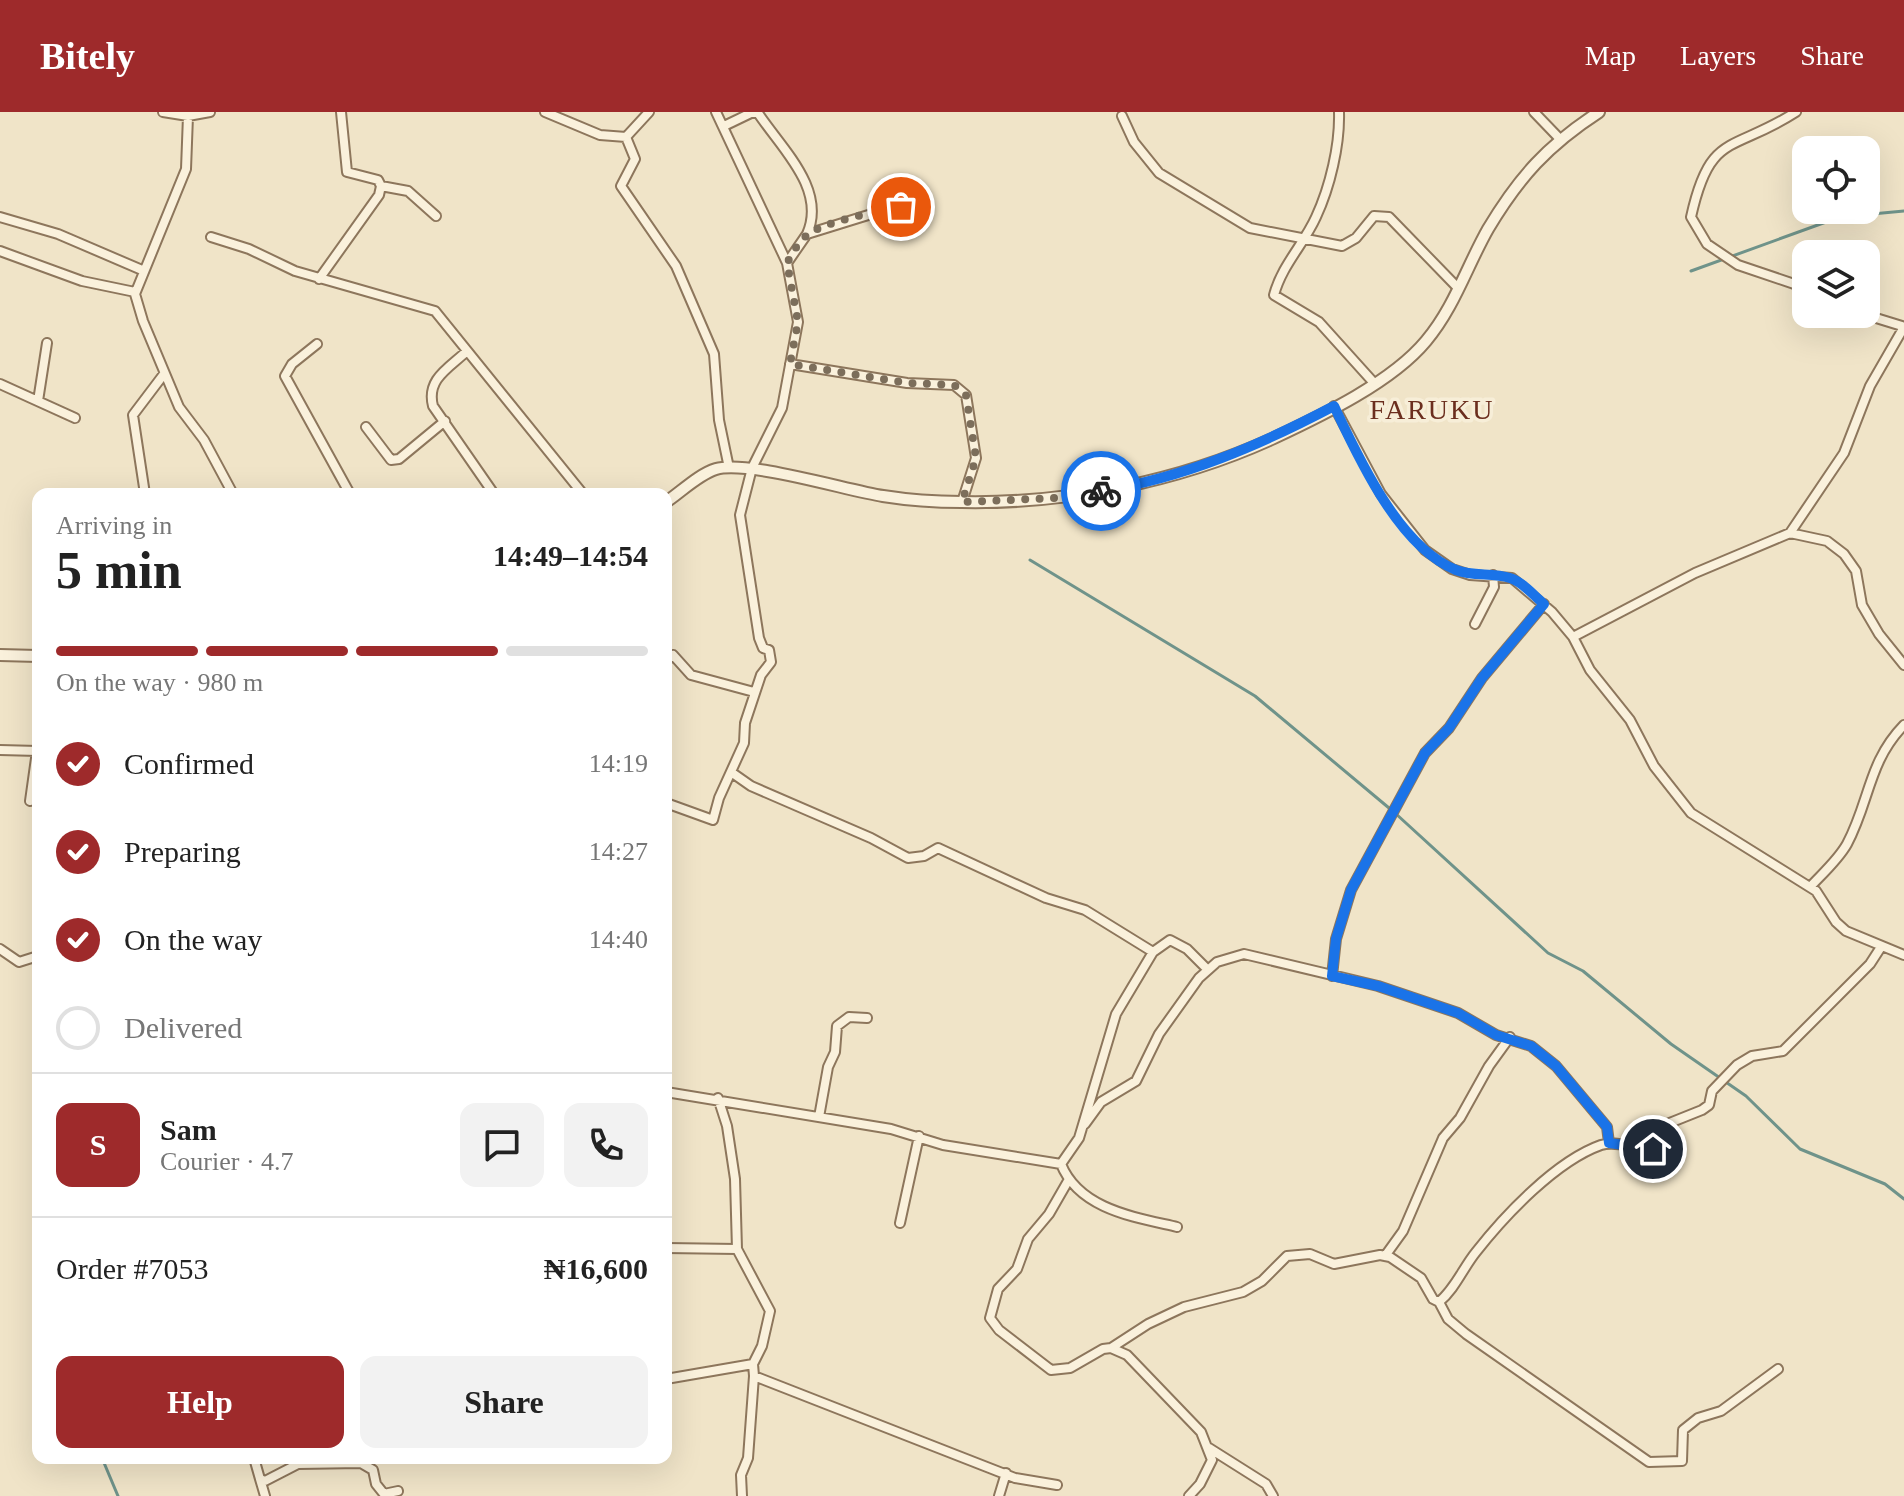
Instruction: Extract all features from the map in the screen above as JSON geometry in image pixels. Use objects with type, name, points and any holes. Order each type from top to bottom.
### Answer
[{"type":"street","points":[[163,112],[188,116],[210,112]]},
{"type":"street","points":[[319,279],[379,195],[381,186],[378,180],[347,172],[341,112]]},
{"type":"street","points":[[545,112],[600,135],[626,137]]},
{"type":"street","points":[[626,137],[649,112]]},
{"type":"street","points":[[672,805],[713,820],[744,743],[745,723],[754,692],[772,659],[759,638],[740,515],[752,468],[782,408],[798,322],[787,263],[716,112]]},
{"type":"street","points":[[1339,112],[1340,124],[1329,178],[1316,217],[1278,281],[1274,295],[1319,322],[1374,383]]},
{"type":"street","points":[[1340,124],[1348,112]]},
{"type":"street","points":[[1534,112],[1559,138]]},
{"type":"street","points":[[672,498],[715,469],[752,468],[886,497],[962,502],[1056,498],[1188,470],[1273,438],[1402,367],[1428,340],[1488,229],[1539,157],[1559,138],[1599,112]]},
{"type":"street","points":[[1792,283],[1738,265],[1707,244],[1691,217],[1699,182],[1720,149],[1770,129],[1796,112]]},
{"type":"street","points":[[724,126],[751,113],[760,113],[806,185],[813,203],[813,222],[787,263]]},
{"type":"street","points":[[188,116],[186,169],[166,224],[142,270],[135,292],[179,407],[204,440],[230,488]]},
{"type":"street","points":[[1122,116],[1134,142],[1159,173],[1250,228],[1342,246],[1356,238],[1374,216],[1389,217],[1458,288]]},
{"type":"street","points":[[626,137],[635,159],[621,186],[676,266],[714,354],[719,420],[729,468]]},
{"type":"street","points":[[381,186],[408,191],[436,216]]},
{"type":"street","points":[[807,234],[878,212],[917,204]]},
{"type":"street","points":[[0,217],[58,234],[142,270]]},
{"type":"street","points":[[211,237],[319,279],[435,311],[578,488]]},
{"type":"street","points":[[0,251],[82,281],[135,292]]},
{"type":"street","points":[[1573,637],[1695,573],[1790,533],[1844,453],[1870,386],[1903,326],[1880,319]]},
{"type":"street","points":[[38,401],[47,343]]},
{"type":"street","points":[[317,344],[292,364],[285,376],[347,488]]},
{"type":"street","points":[[467,351],[430,387],[433,406],[490,488]]},
{"type":"street","points":[[790,364],[907,383],[954,385],[966,395],[976,458],[962,502]]},
{"type":"street","points":[[144,488],[133,415],[164,374]]},
{"type":"street","points":[[0,384],[75,418]]},
{"type":"street","points":[[1334,406],[1381,494],[1425,550],[1452,569],[1470,575],[1512,578],[1544,604],[1573,637],[1590,670],[1630,720],[1654,766],[1691,813],[1810,887],[1836,922],[1857,938],[1904,955]]},
{"type":"street","points":[[366,427],[391,460],[399,459],[445,421]]},
{"type":"street","points":[[1790,533],[1827,541],[1844,554],[1856,571],[1862,605],[1879,634],[1904,665]]},
{"type":"street","points":[[1475,624],[1494,587],[1493,575]]},
{"type":"street","points":[[1332,976],[1336,939],[1351,890],[1425,753],[1449,728],[1482,678],[1544,604]]},
{"type":"street","points":[[0,655],[32,656]]},
{"type":"street","points":[[672,656],[691,675],[754,692]]},
{"type":"street","points":[[1810,887],[1846,846],[1875,764],[1886,743],[1904,725]]},
{"type":"street","points":[[0,750],[32,751]]},
{"type":"street","points":[[731,772],[751,786],[871,838],[908,858],[924,856],[938,848],[1046,898],[1085,910],[1153,952]]},
{"type":"street","points":[[30,801],[32,787]]},
{"type":"street","points":[[1061,1164],[1070,1155],[1082,1128],[1116,1014],[1153,952],[1170,940],[1187,949],[1208,970]]},
{"type":"street","points":[[1439,1302],[1476,1252],[1530,1195],[1568,1161],[1609,1143],[1628,1148],[1661,1145],[1657,1128],[1709,1105],[1712,1091],[1748,1058],[1783,1051],[1870,964],[1881,947]]},
{"type":"street","points":[[0,949],[19,962],[32,958]]},
{"type":"street","points":[[1082,1128],[1101,1102],[1136,1081],[1159,1034],[1208,970],[1217,962],[1244,954],[1378,986],[1458,1013],[1496,1035],[1531,1046],[1556,1066],[1607,1127],[1609,1143]]},
{"type":"street","points":[[819,1117],[828,1067],[835,1052],[837,1026],[849,1017],[867,1018]]},
{"type":"street","points":[[1385,1256],[1403,1231],[1443,1138],[1460,1118],[1489,1066],[1510,1037]]},
{"type":"street","points":[[672,1093],[718,1098],[919,1136],[943,1145],[1061,1164]]},
{"type":"street","points":[[718,1098],[727,1126],[735,1179],[737,1249],[770,1311],[762,1346],[753,1364],[748,1458],[741,1475],[742,1496]]},
{"type":"street","points":[[900,1223],[919,1136]]},
{"type":"street","points":[[1061,1164],[1068,1181],[1100,1205],[1177,1227]]},
{"type":"street","points":[[1068,1181],[1049,1214],[1028,1239],[1017,1269],[998,1289],[990,1318],[999,1330],[1051,1370],[1070,1368],[1088,1355],[1111,1348],[1148,1324],[1184,1307],[1243,1292],[1262,1281],[1287,1256],[1310,1254],[1334,1264],[1385,1256],[1421,1278],[1448,1319],[1466,1334],[1649,1462],[1682,1461],[1683,1430],[1698,1418],[1721,1411],[1778,1369]]},
{"type":"street","points":[[672,1248],[737,1249]]},
{"type":"street","points":[[1111,1348],[1127,1355],[1201,1432],[1212,1460],[1200,1484],[1189,1496]]},
{"type":"street","points":[[672,1378],[753,1364]]},
{"type":"street","points":[[754,1376],[1015,1478],[1057,1485]]},
{"type":"street","points":[[1209,1448],[1266,1484],[1273,1496]]},
{"type":"street","points":[[256,1464],[265,1496]]},
{"type":"street","points":[[260,1479],[265,1481],[298,1464]]},
{"type":"street","points":[[363,1464],[373,1470],[376,1484],[384,1494],[398,1491]]},
{"type":"street","points":[[999,1496],[1006,1473]]},
{"type":"waterway","points":[[1691,271],[1840,217],[1904,211]]},
{"type":"waterway","points":[[1030,560],[1255,696],[1395,813],[1548,953],[1583,971],[1671,1044],[1746,1096],[1800,1149],[1885,1184],[1904,1199]]},
{"type":"waterway","points":[[105,1464],[118,1496]]},
{"type":"way so far","points":[[901,207],[823,227],[807,234],[798,244],[787,263],[798,322],[790,364],[907,383],[954,385],[966,395],[976,458],[962,502],[1056,498],[1101,491]]},
{"type":"district","name":"FARUKU","points":[[1432,409]]},
{"type":"route","points":[[1101,491],[1188,470],[1273,438],[1334,406],[1381,494],[1402,525],[1425,550],[1452,569],[1470,575],[1512,578],[1544,604],[1482,678],[1449,728],[1425,753],[1351,890],[1336,939],[1332,976],[1378,986],[1458,1013],[1496,1035],[1531,1046],[1556,1066],[1607,1127],[1609,1143],[1653,1149]]}]
